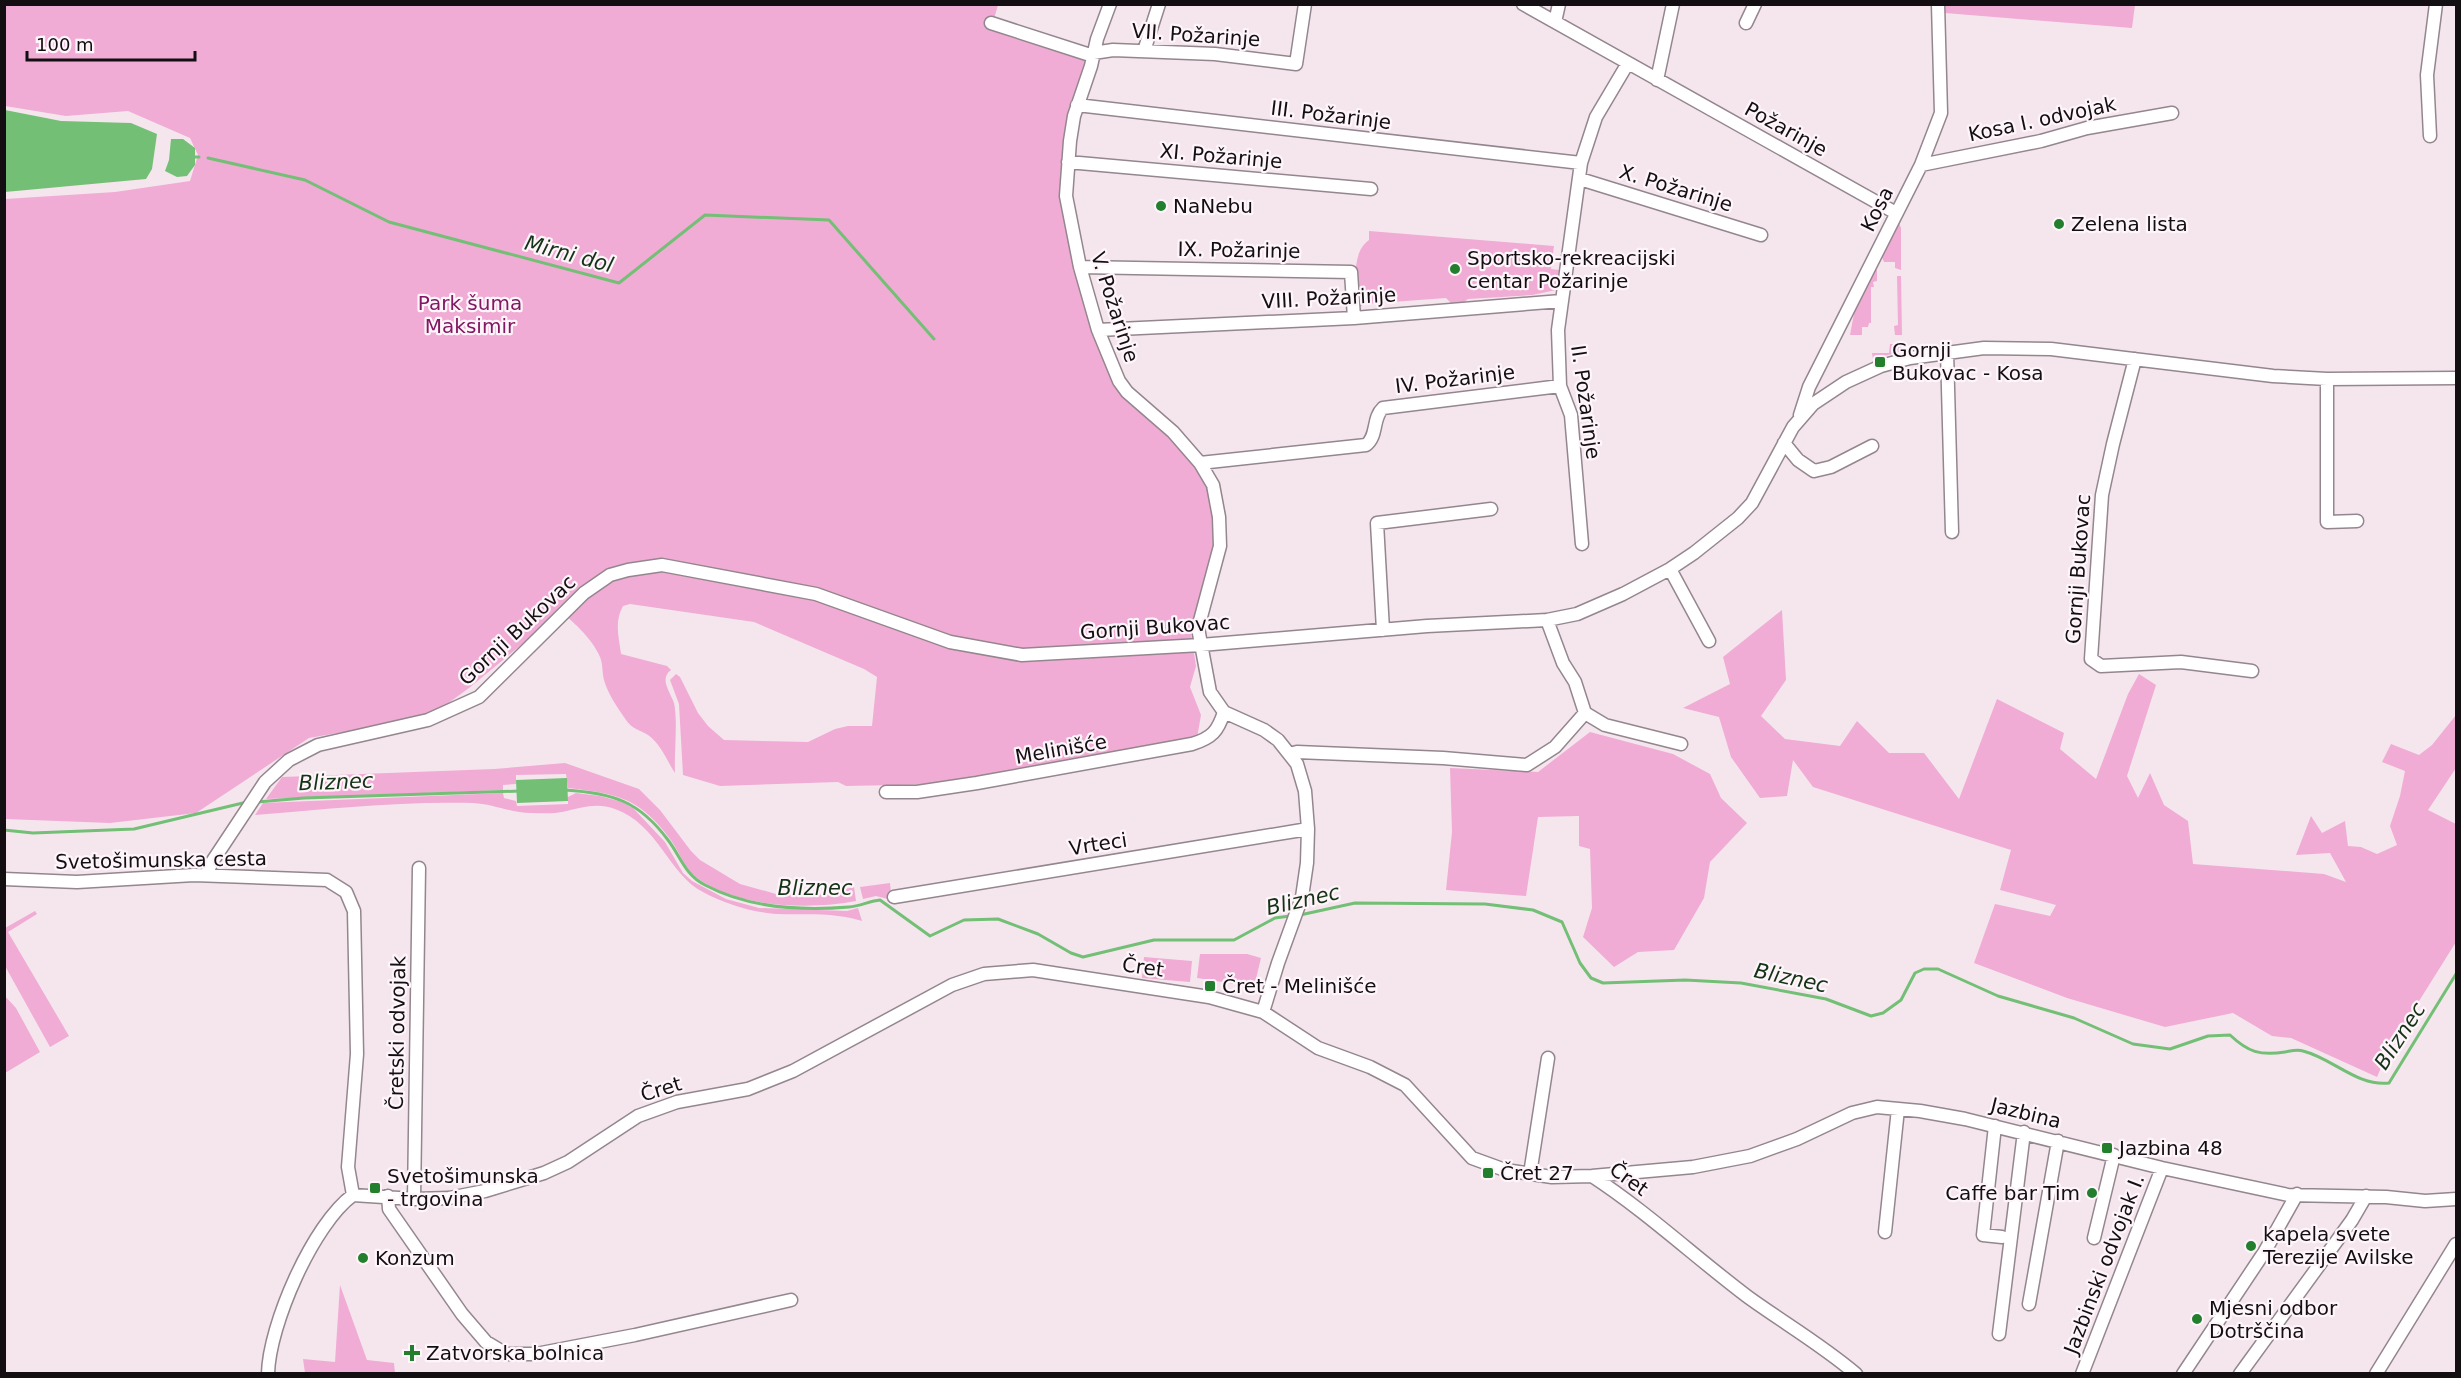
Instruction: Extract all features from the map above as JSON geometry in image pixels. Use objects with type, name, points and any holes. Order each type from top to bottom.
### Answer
[{"type":"street","name":"VII. Požarinje","points":[[1093,53],[1110,4]]},
{"type":"street","points":[[1144,51],[1159,4]]},
{"type":"street","name":"VII. Požarinje","points":[[991,23],[1087,54],[1113,50],[1215,54],[1296,64],[1305,4]]},
{"type":"street","name":"Požarinje","points":[[1523,4],[1896,213]]},
{"type":"street","points":[[1555,22],[1559,4]]},
{"type":"street","points":[[1657,80],[1674,4]]},
{"type":"street","points":[[1746,23],[1755,4]]},
{"type":"street","name":"Kosa","points":[[1799,419],[1809,387],[1921,165],[1942,107],[1938,4]]},
{"type":"street","points":[[2430,136],[2427,75],[2436,4]]},
{"type":"street","name":"V. Požarinje","points":[[1093,53],[1092,66],[1077,105],[1071,132],[1066,196],[1080,267],[1098,330],[1114,373],[1127,392],[1173,432],[1200,463],[1213,485],[1221,529],[1218,559],[1198,628],[1201,645]]},
{"type":"street","name":"II. Požarinje","points":[[1582,544],[1571,415],[1560,386],[1557,344],[1581,163],[1596,117],[1628,63]]},
{"type":"street","name":"III. Požarinje","points":[[1077,105],[1581,163]]},
{"type":"street","name":"Kosa I. odvojak","points":[[1921,165],[2041,141],[2086,128],[2172,113]]},
{"type":"street","name":"XI. Požarinje","points":[[1068,162],[1371,189]]},
{"type":"street","name":"X. Požarinje","points":[[1580,179],[1761,235]]},
{"type":"street","name":"IX. Požarinje","points":[[1080,267],[1351,272],[1354,318]]},
{"type":"street","name":"VIII. Požarinje","points":[[1098,330],[1354,318],[1562,301]]},
{"type":"street","name":"Gornji Bukovac","points":[[206,875],[212,862],[265,782],[289,760],[318,745],[428,720],[479,697],[584,593],[610,575],[646,567],[662,564],[816,594],[950,642],[1022,655],[1201,645],[1383,630],[1547,620],[1590,609],[1670,569],[1707,543],[1748,508],[1768,477],[1784,443],[1799,419],[1813,404],[1862,375],[1911,358],[1947,352],[2041,348],[2250,374],[2327,379],[2457,378]]},
{"type":"street","points":[[1947,352],[1952,532]]},
{"type":"street","name":"Gornji Bukovac","points":[[2135,359],[2112,444],[2102,495],[2091,659],[2101,666],[2181,662],[2252,671]]},
{"type":"street","points":[[2327,379],[2327,522],[2357,521]]},
{"type":"street","name":"IV. Požarinje","points":[[1200,463],[1363,446],[1372,439],[1378,414],[1383,408],[1560,386]]},
{"type":"street","points":[[1784,443],[1798,460],[1814,471],[1831,467],[1872,446]]},
{"type":"street","points":[[1383,630],[1377,523],[1491,509]]},
{"type":"street","points":[[1670,569],[1709,641]]},
{"type":"street","points":[[1547,620],[1563,663],[1575,682],[1586,713],[1605,725],[1681,744]]},
{"type":"street","points":[[1201,645],[1210,692],[1224,712],[1264,730],[1278,740],[1297,764],[1305,791],[1308,829],[1307,863],[1302,897],[1263,1012]]},
{"type":"street","name":"Melinišće","points":[[886,792],[916,792],[977,783],[1192,744],[1207,740],[1215,734],[1220,727],[1224,712]]},
{"type":"street","points":[[1290,754],[1297,752],[1391,758],[1443,758],[1527,765],[1555,747],[1586,713]]},
{"type":"street","name":"Vrteci","points":[[894,897],[1308,829]]},
{"type":"street","name":"Čretski odvojak","points":[[414,1198],[419,868]]},
{"type":"street","name":"Svetošimunska cesta","points":[[4,879],[77,882],[206,875],[327,880],[346,892],[354,911],[357,1054],[348,1167],[353,1195]]},
{"type":"street","name":"Čret","points":[[353,1195],[449,1198],[544,1173],[568,1162],[638,1116],[677,1102],[748,1089],[793,1071],[952,985],[984,974],[1033,970],[1209,997],[1263,1012],[1318,1048],[1371,1067],[1406,1085],[1472,1158],[1505,1170],[1530,1174],[1552,1177],[1592,1176],[1618,1193],[1749,1297],[1831,1352],[1856,1374]]},
{"type":"street","points":[[1530,1174],[1548,1058]]},
{"type":"street","name":"Jazbina","points":[[1592,1176],[1693,1167],[1750,1156],[1797,1139],[1852,1113],[1877,1107],[1920,1111],[2024,1132],[2162,1168],[2288,1195],[2367,1196],[2425,1201],[2457,1199]]},
{"type":"street","points":[[1885,1232],[1898,1109]]},
{"type":"street","points":[[1995,1126],[1983,1235],[2002,1237]]},
{"type":"street","points":[[1999,1334],[2024,1132]]},
{"type":"street","points":[[2029,1304],[2058,1141]]},
{"type":"street","points":[[2094,1238],[2114,1155]]},
{"type":"street","name":"Jazbinski odvojak I.","points":[[2082,1374],[2162,1168]]},
{"type":"street","points":[[2184,1374],[2265,1251],[2297,1194]]},
{"type":"street","points":[[268,1374],[272,1341],[296,1278],[336,1209],[353,1195]]},
{"type":"street","points":[[388,1196],[389,1209],[462,1314],[486,1342],[506,1354],[536,1354],[634,1335],[791,1299]]},
{"type":"street","points":[[2240,1374],[2367,1196]]},
{"type":"street","points":[[2376,1374],[2457,1244]]},
{"type":"green space","points":[[1945,4],[2135,5],[2132,28],[1945,13]]},
{"type":"green space","name":"Park šuma Maksimir","points":[[5,5],[998,5],[992,26],[1087,61],[1082,79],[1065,216],[1083,298],[1102,353],[1165,432],[1195,465],[1209,491],[1216,540],[1213,564],[1191,633],[1196,666],[1190,687],[1201,715],[1197,738],[945,784],[846,786],[838,782],[720,786],[683,775],[679,704],[670,680],[676,674],[680,677],[698,713],[708,726],[724,740],[808,742],[835,729],[848,726],[872,726],[877,677],[864,669],[754,622],[630,604],[623,606],[620,612],[618,630],[621,654],[667,666],[671,670],[666,681],[675,710],[675,773],[657,743],[626,720],[608,690],[601,660],[593,644],[561,612],[469,688],[429,717],[309,738],[196,813],[110,823],[5,819],[5,199],[115,192],[190,181],[198,155],[190,138],[128,111],[66,116],[5,106]]},
{"type":"green space","points":[[1899,223],[1901,270],[1895,268],[1895,262],[1884,262],[1881,255],[1890,235],[1893,236]]},
{"type":"green space","name":"Sportsko-rekreacijski centar Požarinje","points":[[1369,231],[1554,246],[1551,269],[1559,270],[1556,290],[1532,295],[1468,299],[1463,303],[1452,304],[1446,298],[1365,304],[1358,308],[1357,262],[1359,253],[1369,240]]},
{"type":"green space","points":[[1874,270],[1877,270],[1877,281],[1873,282],[1874,287],[1871,287],[1871,323],[1868,327],[1862,327],[1862,335],[1850,335],[1856,303]]},
{"type":"green space","points":[[1897,276],[1901,276],[1902,335],[1895,335],[1894,326],[1898,325]]},
{"type":"green space","points":[[1890,344],[1903,344],[1903,351],[1873,359],[1872,353],[1889,353]]},
{"type":"green space","points":[[1782,610],[1786,680],[1761,716],[1785,739],[1840,746],[1857,721],[1889,753],[1924,753],[1959,799],[1997,699],[2064,733],[2060,749],[2096,779],[2128,694],[2139,674],[2156,685],[2127,776],[2138,798],[2150,773],[2164,805],[2188,821],[2193,864],[2324,874],[2346,882],[2330,853],[2296,855],[2311,816],[2322,833],[2345,821],[2348,846],[2361,847],[2377,854],[2397,845],[2390,826],[2405,771],[2382,762],[2391,744],[2419,755],[2432,745],[2456,715],[2456,768],[2428,810],[2456,824],[2456,942],[2389,1049],[2377,1077],[2291,1038],[2272,1036],[2233,1013],[2165,1027],[2067,998],[1974,963],[1995,904],[2050,916],[2056,905],[2000,890],[2011,850],[1813,787],[1793,760],[1787,796],[1760,798],[1731,757],[1719,717],[1683,708],[1730,684],[1723,657]]},
{"type":"green space","points":[[1590,732],[1673,754],[1710,774],[1721,798],[1747,823],[1710,862],[1704,898],[1674,950],[1638,952],[1614,967],[1583,937],[1592,908],[1590,849],[1579,846],[1579,816],[1538,817],[1526,896],[1446,890],[1452,832],[1450,768],[1538,772]]},
{"type":"green space","points":[[565,763],[639,789],[660,810],[700,860],[740,884],[776,894],[819,895],[854,887],[856,901],[795,906],[773,904],[752,901],[712,887],[692,873],[670,839],[648,814],[626,800],[614,796],[568,788],[566,774],[516,775],[516,784],[503,785],[503,790],[266,799],[282,777],[494,769]]},
{"type":"green space","points":[[503,793],[504,798],[516,801],[517,806],[568,804],[568,797],[576,793],[622,802],[633,808],[665,842],[683,873],[692,881],[726,899],[759,908],[847,911],[858,908],[862,921],[830,915],[767,913],[738,907],[711,896],[691,884],[681,874],[642,826],[630,816],[608,807],[583,807],[558,813],[531,813],[473,803],[419,803],[255,815],[263,803]]},
{"type":"green space","points":[[890,883],[891,893],[888,899],[876,896],[863,899],[860,887]]},
{"type":"green space","points":[[35,911],[37,914],[8,932],[69,1036],[50,1047],[5,966],[5,928]]},
{"type":"green space","points":[[1200,954],[1247,954],[1261,958],[1254,987],[1197,978]]},
{"type":"green space","points":[[1144,957],[1192,961],[1190,982],[1142,978]]},
{"type":"green space","points":[[4,995],[16,1008],[40,1052],[5,1073]]},
{"type":"green space","points":[[340,1285],[367,1360],[394,1363],[395,1373],[305,1373],[303,1359],[335,1362]]},
{"type":"shaded area","points":[[5,110],[61,121],[131,123],[157,134],[152,169],[146,179],[5,192]]},
{"type":"shaded area","points":[[171,139],[183,139],[195,148],[195,165],[187,176],[177,177],[165,171],[169,160]]},
{"type":"shaded area","points":[[567,778],[568,801],[517,803],[516,780]]},
{"type":"waterway","name":"Mirni dol","points":[[208,158],[305,180],[389,222],[619,283],[705,215],[829,220],[934,339]]},
{"type":"waterway","name":"Bliznec","points":[[565,790],[611,797],[635,808],[657,827],[698,881],[722,893],[757,903],[794,908],[849,907],[880,900],[930,936],[964,920],[998,919],[1038,934],[1071,953],[1083,957],[1154,940],[1234,940],[1275,918],[1290,916]]},
{"type":"waterway","name":"Bliznec","points":[[257,802],[304,798],[520,791]]},
{"type":"waterway","name":"Bliznec","points":[[4,830],[33,833],[134,829],[247,802]]},
{"type":"waterway","name":"Bliznec","points":[[1300,915],[1355,903],[1485,904],[1533,910],[1562,922],[1580,963],[1591,978],[1603,983],[1685,980],[1741,983],[1826,999],[1871,1016],[1883,1013],[1901,1000],[1915,973],[1924,969],[1938,969],[1998,996],[2074,1018],[2133,1044],[2170,1049],[2208,1036],[2230,1035],[2249,1049],[2261,1053],[2303,1051],[2367,1081],[2378,1083],[2389,1083],[2456,974]]},
{"type":"place","name":"NaNebu","points":[[1161,206]]},
{"type":"place","name":"Zelena lista","points":[[2059,224]]},
{"type":"place","name":"Sportsko-rekreacijski centar Požarinje","points":[[1455,269]]},
{"type":"place","name":"Gornji Bukovac - Kosa","points":[[1880,362]]},
{"type":"place","name":"Čret - Melinišće","points":[[1210,986]]},
{"type":"place","name":"Jazbina 48","points":[[2107,1148]]},
{"type":"place","name":"Čret 27","points":[[1488,1173]]},
{"type":"place","name":"Svetošimunska - trgovina","points":[[375,1188]]},
{"type":"place","name":"Caffe bar Tim","points":[[2092,1193]]},
{"type":"place","name":"kapela svete Terezije Avilske","points":[[2251,1246]]},
{"type":"place","name":"Konzum","points":[[363,1258]]},
{"type":"place","name":"Mjesni odbor Dotrščina","points":[[2197,1319]]},
{"type":"place","name":"Zatvorska bolnica","points":[[412,1353]]}]
